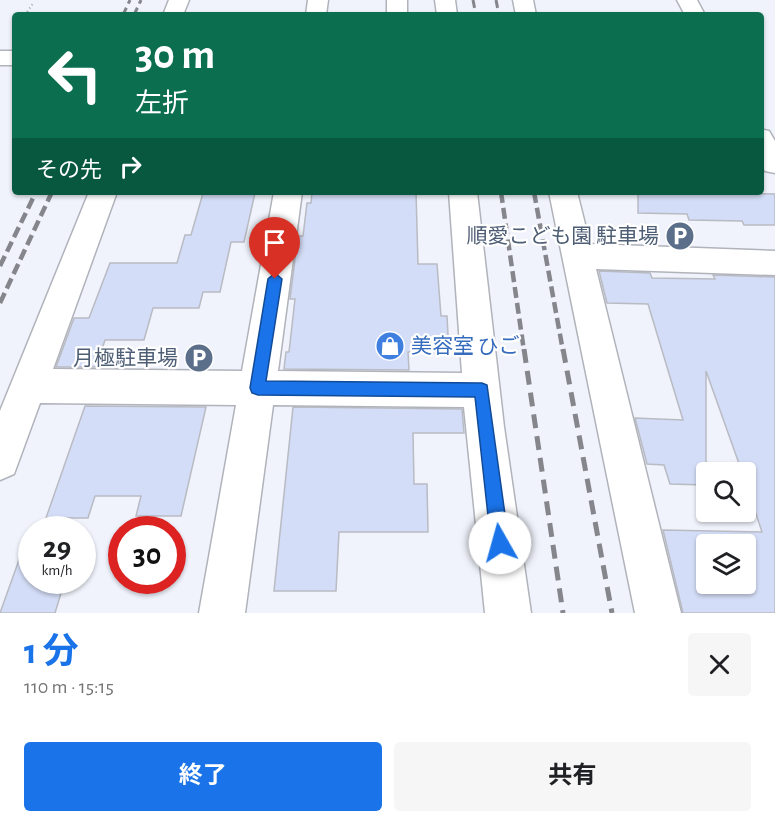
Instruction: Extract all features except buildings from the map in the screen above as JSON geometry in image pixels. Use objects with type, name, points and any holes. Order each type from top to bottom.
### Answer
[{"type":"street","points":[[764,144],[775,164]]},
{"type":"street","points":[[0,460],[102,195]]},
{"type":"street","points":[[222,613],[288,195]]},
{"type":"street","points":[[463,195],[482,390],[508,613]]},
{"type":"street","points":[[564,195],[658,613]]},
{"type":"street","points":[[576,256],[775,263]]},
{"type":"street","points":[[28,386],[482,390]]},
{"type":"path","points":[[27,12],[34,2]]},
{"type":"railway","points":[[124,12],[130,0]]},
{"type":"railway","points":[[135,12],[141,0]]},
{"type":"railway","points":[[473,0],[475,12]]},
{"type":"railway","points":[[496,0],[498,12]]},
{"type":"railway","points":[[0,266],[35,195]]},
{"type":"railway","points":[[0,303],[51,195]]},
{"type":"railway","points":[[501,195],[524,351]]},
{"type":"railway","points":[[535,195],[563,351]]},
{"type":"railway","points":[[524,349],[563,613]]},
{"type":"railway","points":[[563,349],[612,613]]},
{"type":"place","name":"順愛こども園 駐車場","points":[[680,236]]},
{"type":"place","name":"美容室 ひご","points":[[390,346]]},
{"type":"place","name":"月極駐車場","points":[[199,358]]},
{"type":"route","points":[[275,279],[258,388],[482,390],[500,543]]}]
